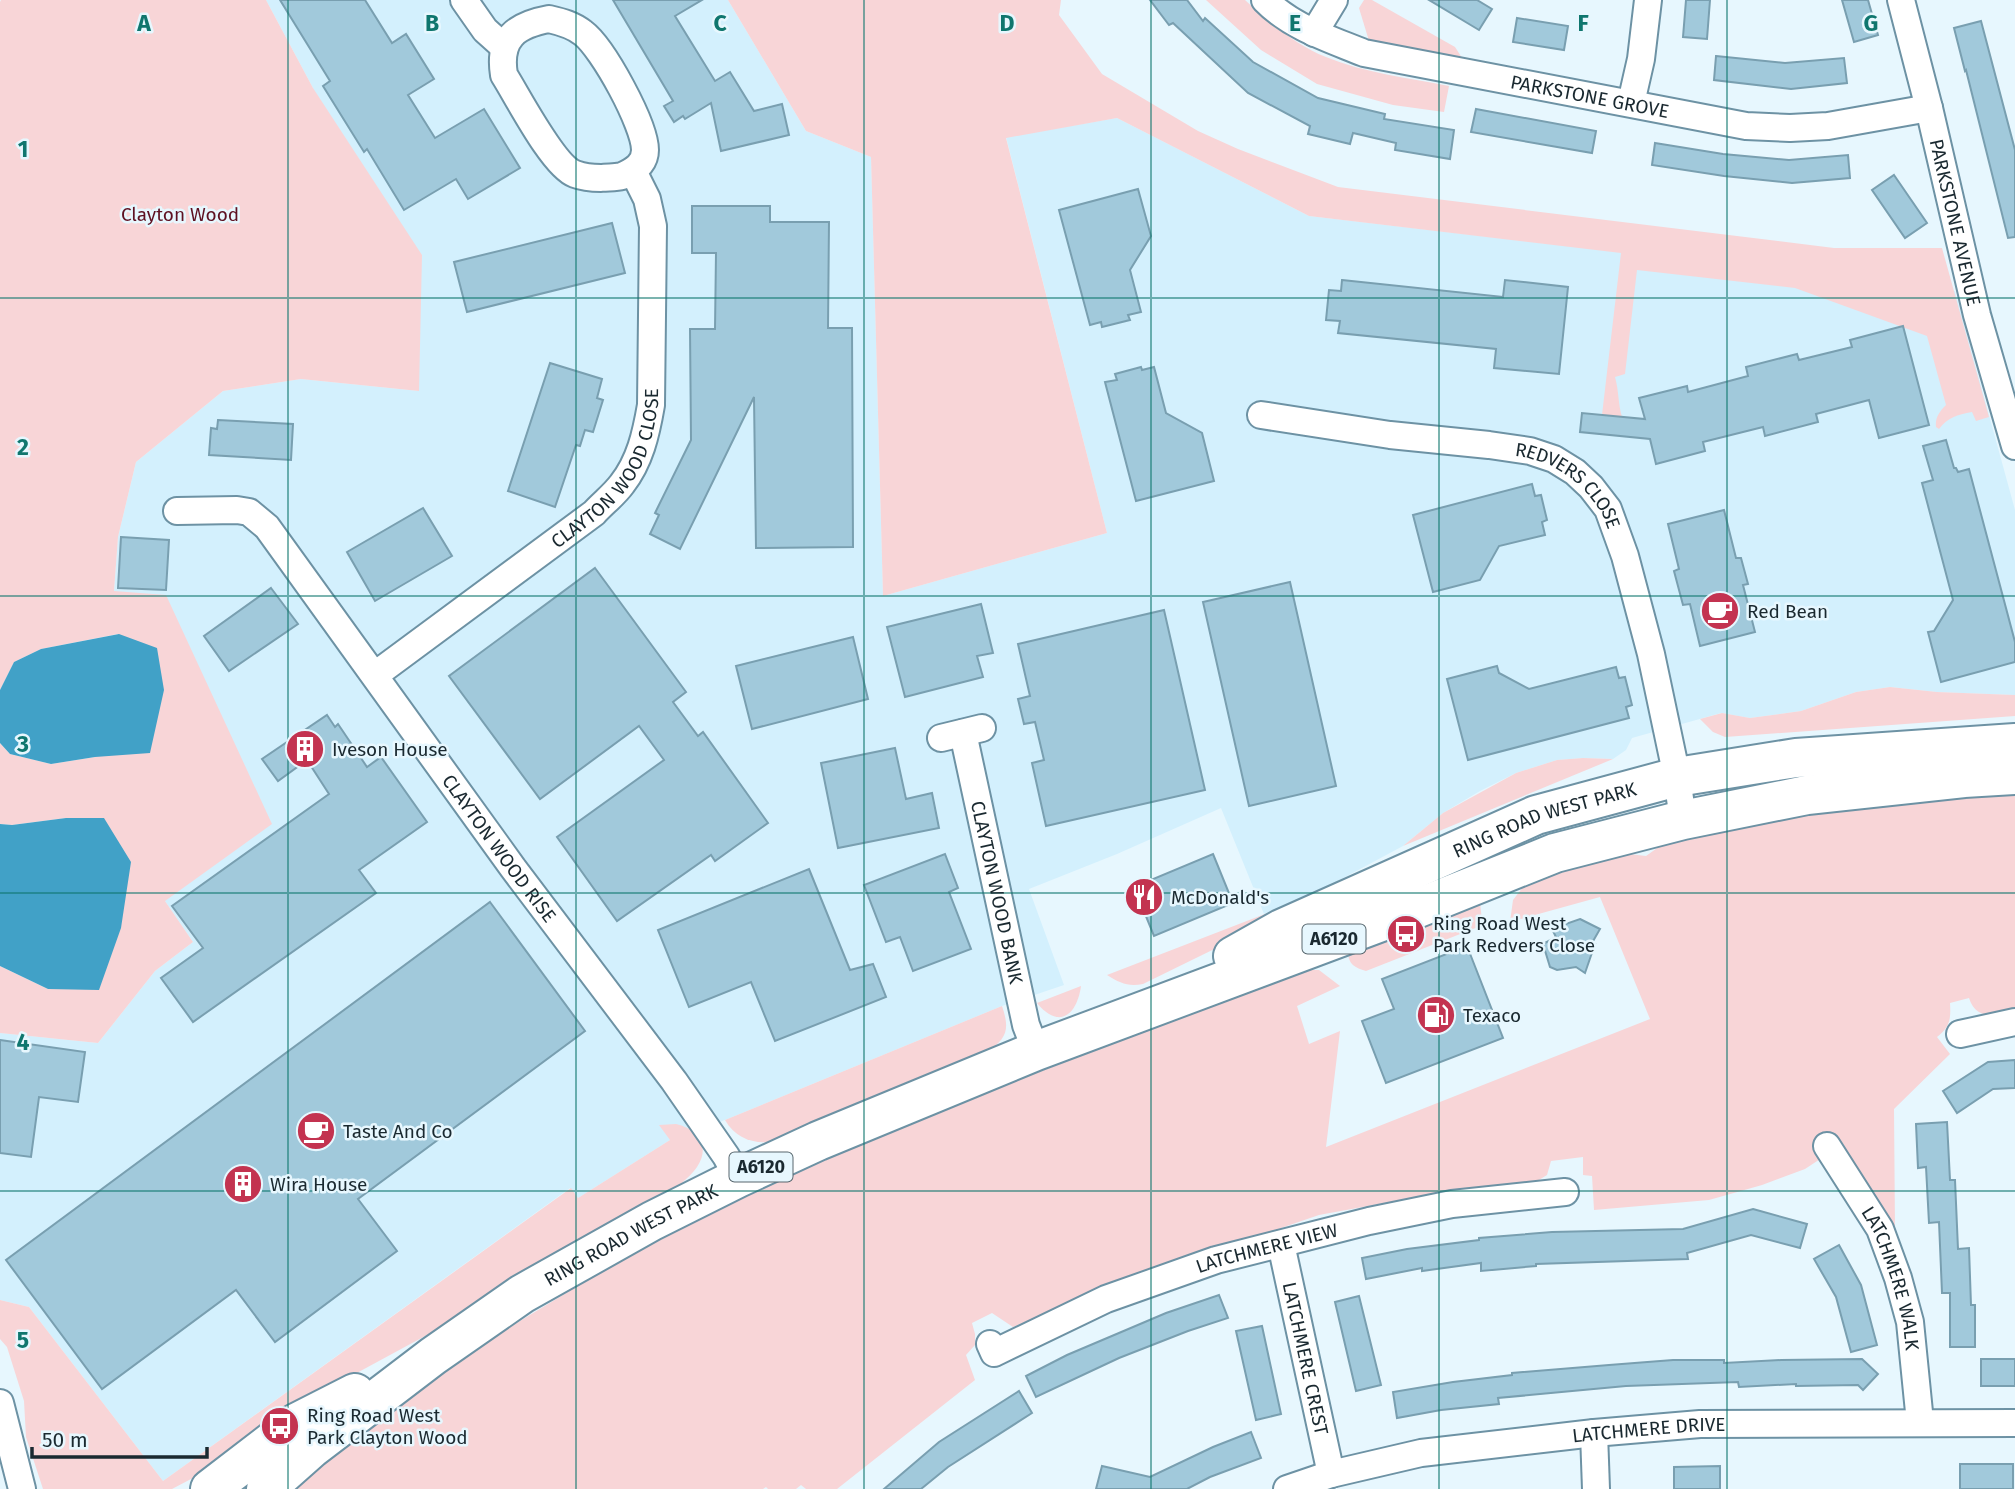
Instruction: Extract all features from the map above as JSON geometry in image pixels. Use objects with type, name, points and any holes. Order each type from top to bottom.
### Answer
[{"type":"highway","name":"RING ROAD WEST PARK","points":[[1112,1022],[1282,929],[1536,816],[1677,776],[1796,758],[2015,743]]},
{"type":"highway","name":"RING ROAD WEST PARK","points":[[266,1489],[312,1449],[433,1356],[522,1294],[652,1221],[738,1178],[830,1136],[1036,1051],[1413,910],[1555,853],[1683,820],[1807,795],[2015,775]]},
{"type":"highway","name":"RING ROAD WEST PARK","points":[[209,1489],[296,1423],[433,1356]]},
{"type":"street","points":[[464,0],[485,30],[504,47]]},
{"type":"street","name":"PARKSTONE GROVE","points":[[1265,0],[1273,9],[1314,33],[1364,53],[1746,126],[1828,126],[1929,108]]},
{"type":"street","points":[[1314,33],[1334,0]]},
{"type":"street","points":[[1631,103],[1641,60],[1648,0]]},
{"type":"street","name":"PARKSTONE AVENUE","points":[[1901,0],[1977,315],[2015,446]]},
{"type":"street","points":[[549,19],[566,23],[584,34],[595,45],[633,107],[645,149],[643,161],[633,171],[617,177],[590,178],[573,174],[560,163],[504,75],[504,47],[513,33],[529,23],[549,19]]},
{"type":"street","name":"CLAYTON WOOD CLOSE","points":[[375,675],[594,513],[622,484],[638,458],[646,435],[651,405],[653,226],[648,199],[633,171]]},
{"type":"street","name":"REDVERS CLOSE","points":[[1261,415],[1390,435],[1530,451],[1554,459],[1575,472],[1591,487],[1608,509],[1625,556],[1651,654],[1677,776],[1683,820]]},
{"type":"street","name":"CLAYTON WOOD RISE","points":[[177,511],[237,510],[248,512],[267,527],[513,868],[674,1081],[738,1178]]},
{"type":"street","name":"CLAYTON WOOD BANK","points":[[962,733],[1026,1025],[1036,1051]]},
{"type":"street","points":[[1960,1034],[2015,1021]]},
{"type":"street","name":"LATCHMERE WALK","points":[[1827,1146],[1880,1229],[1898,1278],[1910,1322],[1920,1422]]},
{"type":"street","name":"LATCHMERE VIEW","points":[[990,1344],[994,1353],[1105,1299],[1216,1260],[1369,1221],[1452,1204],[1565,1192]]},
{"type":"street","name":"LATCHMERE CREST","points":[[1280,1244],[1331,1474]]},
{"type":"street","points":[[0,1403],[6,1451],[22,1489]]},
{"type":"street","name":"LATCHMERE DRIVE","points":[[1287,1489],[1331,1474],[1421,1453],[1700,1423],[2015,1423]]},
{"type":"street","points":[[1594,1433],[1596,1489]]},
{"type":"shaded area","points":[[266,0],[728,0],[806,131],[871,157],[883,596],[1107,533],[1006,137],[1117,118],[1309,216],[1955,291],[2015,510],[2015,695],[1890,687],[1856,692],[1801,711],[1750,718],[1721,713],[1632,738],[1626,750],[1613,759],[1557,760],[1516,773],[1443,813],[1403,846],[1306,898],[1264,914],[1221,808],[1029,889],[1064,985],[1002,1006],[670,1140],[578,1198],[570,1188],[163,1481],[29,1307],[0,1300],[0,1033],[98,1043],[155,971],[193,942],[165,901],[114,592],[118,537],[136,462],[223,391],[301,379],[419,391],[313,88]]},
{"type":"green space","name":"Clayton Wood","points":[[1,0],[266,0],[313,88],[422,255],[419,391],[301,379],[223,391],[136,462],[118,537],[114,591],[166,595],[272,824],[165,901],[193,942],[155,971],[98,1043],[0,1033],[0,966],[48,989],[104,818],[66,818],[0,824],[0,743],[10,754],[51,764],[95,757],[118,634],[41,649],[14,662],[0,690]]},
{"type":"green space","points":[[728,0],[1061,0],[1059,15],[1102,74],[1198,131],[1338,187],[1834,248],[1942,248],[1989,417],[1976,421],[1972,412],[1953,417],[1939,429],[1936,427],[1938,415],[1946,405],[1927,336],[1795,288],[1637,270],[1625,374],[1615,377],[1622,417],[1602,415],[1621,253],[1309,216],[1117,118],[1006,138],[1107,533],[883,596],[871,157],[806,131]]},
{"type":"green space","points":[[1206,0],[1245,0],[1273,25],[1294,39],[1341,63],[1387,75],[1449,86],[1444,112],[1393,105],[1317,84],[1261,50]]},
{"type":"green space","points":[[1364,0],[1372,0],[1455,47],[1464,61],[1369,41],[1359,8]]},
{"type":"green space","points":[[1890,687],[2015,695],[2015,716],[1725,737],[1713,732],[1700,719],[1722,713],[1750,718],[1801,711],[1856,692]]},
{"type":"green space","points":[[1613,759],[1403,846],[1443,813],[1516,773],[1557,760]]},
{"type":"green space","points":[[2015,793],[2015,1012],[1988,1015],[1976,1010],[1969,998],[1950,1003],[1949,1022],[1937,1037],[1950,1054],[1894,1109],[1895,1229],[1843,1144],[1805,1169],[1709,1200],[1594,1210],[1592,1176],[1583,1175],[1583,1157],[1551,1161],[1547,1175],[1534,1183],[1455,1190],[1319,1215],[1104,1289],[1013,1327],[992,1313],[972,1323],[975,1345],[966,1355],[975,1380],[837,1489],[806,1489],[801,1485],[796,1489],[288,1489],[462,1356],[619,1261],[733,1202],[872,1137],[1301,970],[1319,970],[1340,986],[1297,1006],[1309,1044],[1340,1031],[1326,1147],[1650,1019],[1600,897],[1510,922],[1513,900],[1523,887],[1537,877],[1620,853],[1646,856],[1667,841],[1815,814]]},
{"type":"green space","points":[[1306,898],[1308,903],[1143,984],[1124,984],[1107,975]]},
{"type":"green space","points":[[1480,903],[1482,920],[1478,927],[1366,971],[1355,967],[1349,960],[1348,952]]},
{"type":"green space","points":[[1081,986],[1076,1005],[1066,1016],[1053,1016],[1037,1003]]},
{"type":"green space","points":[[1002,1006],[1006,1021],[1005,1033],[987,1052],[775,1142],[746,1139],[734,1132],[725,1120]]},
{"type":"green space","points":[[676,1124],[696,1134],[703,1152],[697,1167],[681,1184],[541,1264],[438,1329],[342,1381],[229,1459],[172,1489],[43,1489],[26,1437],[24,1401],[7,1347],[0,1339],[0,1300],[29,1307],[163,1481],[571,1188],[578,1198],[670,1140],[659,1125]]},
{"type":"water","points":[[119,634],[157,648],[164,690],[150,753],[51,764],[10,754],[0,743],[0,690],[14,662],[41,649]]},
{"type":"water","points":[[66,818],[104,818],[131,862],[121,928],[99,990],[48,989],[0,966],[0,824]]},
{"type":"building","points":[[280,0],[365,0],[392,43],[406,34],[434,79],[408,95],[435,138],[484,109],[520,168],[468,199],[456,179],[404,210],[367,149],[364,152],[323,86],[330,81]]},
{"type":"building","points":[[613,0],[702,0],[675,16],[715,81],[730,72],[754,111],[782,104],[789,135],[721,151],[711,103],[685,119],[683,116],[674,122],[664,106],[673,101]]},
{"type":"building","points":[[1150,0],[1187,0],[1203,21],[1205,18],[1253,62],[1318,98],[1385,114],[1384,119],[1454,130],[1450,159],[1395,150],[1396,143],[1353,133],[1350,144],[1308,134],[1310,126],[1248,93],[1173,23],[1169,25]]},
{"type":"building","points":[[1429,0],[1477,0],[1492,9],[1479,30]]},
{"type":"building","points":[[1686,0],[1710,0],[1707,39],[1683,37]]},
{"type":"building","points":[[1842,0],[1868,0],[1878,35],[1854,42]]},
{"type":"building","points":[[1517,18],[1568,26],[1564,50],[1513,42]]},
{"type":"building","points":[[1981,21],[2015,150],[2015,237],[2008,238],[1954,28]]},
{"type":"building","points":[[1716,56],[1785,63],[1844,58],[1847,83],[1791,89],[1714,80]]},
{"type":"building","points":[[1476,109],[1596,131],[1592,153],[1471,132]]},
{"type":"building","points":[[1655,143],[1723,154],[1789,160],[1848,155],[1850,178],[1792,183],[1652,165]]},
{"type":"building","points":[[1894,175],[1927,223],[1905,238],[1872,190]]},
{"type":"building","points":[[1138,189],[1151,236],[1130,270],[1141,312],[1128,315],[1130,320],[1102,327],[1101,322],[1090,325],[1059,210]]},
{"type":"building","points":[[692,206],[770,206],[770,222],[829,222],[828,328],[852,328],[853,547],[756,548],[754,397],[680,549],[650,534],[659,515],[655,513],[691,440],[690,329],[715,329],[716,253],[692,253]]},
{"type":"building","points":[[612,223],[625,273],[467,312],[454,262]]},
{"type":"building","points":[[1342,280],[1503,297],[1505,280],[1568,287],[1559,374],[1494,368],[1496,349],[1338,333],[1340,321],[1326,320],[1329,290],[1341,291]]},
{"type":"building","points":[[1903,326],[1929,425],[1879,438],[1869,400],[1816,414],[1818,422],[1765,436],[1763,427],[1703,442],[1705,451],[1656,464],[1650,439],[1580,432],[1582,413],[1645,419],[1639,398],[1687,386],[1688,392],[1748,376],[1746,367],[1797,354],[1799,360],[1852,347],[1850,340]]},
{"type":"building","points":[[550,363],[602,379],[597,398],[603,400],[593,432],[585,430],[580,446],[576,445],[555,507],[508,491]]},
{"type":"building","points":[[1141,367],[1142,370],[1154,367],[1166,413],[1202,433],[1214,481],[1136,501],[1105,382],[1117,380],[1115,374]]},
{"type":"building","points":[[218,420],[293,424],[291,460],[209,455],[211,428],[217,429]]},
{"type":"building","points":[[1946,440],[1954,468],[1958,472],[1969,469],[2015,642],[2015,662],[1941,682],[1928,632],[1934,631],[1953,600],[1922,483],[1933,480],[1923,446]]},
{"type":"building","points":[[1532,484],[1535,496],[1541,495],[1547,520],[1542,522],[1545,535],[1499,546],[1480,580],[1433,592],[1413,515]]},
{"type":"building","points":[[423,508],[452,556],[375,601],[347,552]]},
{"type":"building","points":[[1724,510],[1736,558],[1741,558],[1748,584],[1743,585],[1755,632],[1700,646],[1690,604],[1683,605],[1674,571],[1679,569],[1668,524]]},
{"type":"building","points":[[121,537],[169,540],[166,590],[118,588]]},
{"type":"building","points":[[595,568],[686,692],[673,702],[698,736],[703,732],[768,823],[715,861],[711,855],[617,921],[557,837],[664,760],[639,726],[540,799],[449,676]]},
{"type":"building","points":[[1290,582],[1336,786],[1249,806],[1203,602]]},
{"type":"building","points":[[271,588],[298,624],[229,671],[204,636]]},
{"type":"building","points":[[981,604],[993,653],[977,656],[983,677],[905,697],[887,627]]},
{"type":"building","points":[[1164,610],[1205,790],[1046,826],[1032,763],[1044,760],[1035,722],[1024,724],[1018,699],[1030,696],[1018,644]]},
{"type":"building","points":[[853,637],[868,699],[752,729],[736,666]]},
{"type":"building","points":[[1497,666],[1499,673],[1529,689],[1616,667],[1619,678],[1625,677],[1632,705],[1626,707],[1629,718],[1468,760],[1447,679]]},
{"type":"building","points":[[327,715],[335,727],[338,724],[367,767],[381,757],[427,822],[359,870],[376,893],[193,1022],[161,978],[203,948],[172,906],[329,794],[307,760],[278,781],[262,759]]},
{"type":"building","points":[[895,748],[906,799],[932,793],[939,828],[838,848],[821,763]]},
{"type":"building","points":[[945,854],[958,888],[949,892],[971,949],[913,971],[900,937],[886,942],[864,885]]},
{"type":"building","points":[[1213,854],[1233,903],[1154,936],[1134,887]]},
{"type":"building","points":[[809,869],[850,970],[873,964],[886,997],[775,1041],[751,982],[689,1007],[658,930]]},
{"type":"building","name":"Wira House","points":[[490,902],[585,1031],[358,1199],[397,1251],[275,1342],[236,1290],[102,1389],[6,1260]]},
{"type":"building","points":[[1580,919],[1600,929],[1592,943],[1595,944],[1585,973],[1576,967],[1557,970],[1550,967],[1543,944],[1556,937],[1553,931],[1558,929],[1557,927]]},
{"type":"building","name":"Texaco","points":[[1467,946],[1503,1038],[1386,1083],[1362,1021],[1394,1009],[1382,979]]},
{"type":"building","points":[[0,1040],[85,1052],[78,1102],[39,1097],[31,1157],[0,1153]]},
{"type":"building","points":[[2015,1060],[2015,1088],[1993,1089],[1957,1113],[1943,1091],[1988,1062]]},
{"type":"building","points":[[1947,1122],[1950,1180],[1955,1180],[1958,1249],[1969,1248],[1971,1305],[1975,1305],[1975,1347],[1950,1347],[1950,1293],[1942,1293],[1939,1222],[1929,1223],[1926,1167],[1918,1168],[1916,1124]]},
{"type":"building","points":[[1753,1209],[1807,1224],[1800,1248],[1751,1235],[1687,1253],[1688,1259],[1536,1264],[1481,1271],[1481,1263],[1422,1271],[1422,1268],[1366,1279],[1362,1258],[1479,1238],[1552,1232],[1683,1229]]},
{"type":"building","points":[[1839,1245],[1861,1285],[1877,1345],[1851,1352],[1836,1297],[1814,1259]]},
{"type":"building","points":[[1219,1295],[1228,1318],[1119,1358],[1036,1397],[1026,1376],[1067,1355],[1166,1313]]},
{"type":"building","points":[[1359,1296],[1381,1385],[1356,1391],[1335,1302]]},
{"type":"building","points":[[1262,1326],[1281,1414],[1256,1420],[1236,1331]]},
{"type":"building","points":[[1862,1359],[1878,1374],[1863,1390],[1858,1385],[1739,1387],[1738,1382],[1626,1386],[1498,1398],[1499,1404],[1397,1418],[1393,1392],[1512,1373],[1673,1360],[1724,1360],[1724,1363]]},
{"type":"building","points":[[1981,1359],[2015,1359],[2015,1386],[1981,1386]]},
{"type":"building","points":[[1019,1391],[1032,1413],[948,1467],[921,1489],[884,1489],[939,1442]]},
{"type":"building","points":[[1251,1432],[1261,1458],[1210,1477],[1187,1489],[1096,1489],[1102,1466],[1150,1477]]},
{"type":"building","points":[[1960,1464],[2013,1464],[2013,1489],[1960,1489]]},
{"type":"building","points":[[1720,1466],[1720,1489],[1674,1489],[1674,1467]]},
{"type":"place","name":"Red Bean","points":[[1720,611]]},
{"type":"place","name":"Iveson House","points":[[305,749]]},
{"type":"place","name":"McDonald's","points":[[1144,897]]},
{"type":"place","name":"Ring Road West Park Redvers Close","points":[[1406,934]]},
{"type":"place","name":"Texaco","points":[[1436,1015]]},
{"type":"place","name":"Taste And Co","points":[[316,1131]]},
{"type":"place","name":"Wira House","points":[[243,1184]]},
{"type":"place","name":"Ring Road West Park Clayton Wood","points":[[280,1426]]}]
